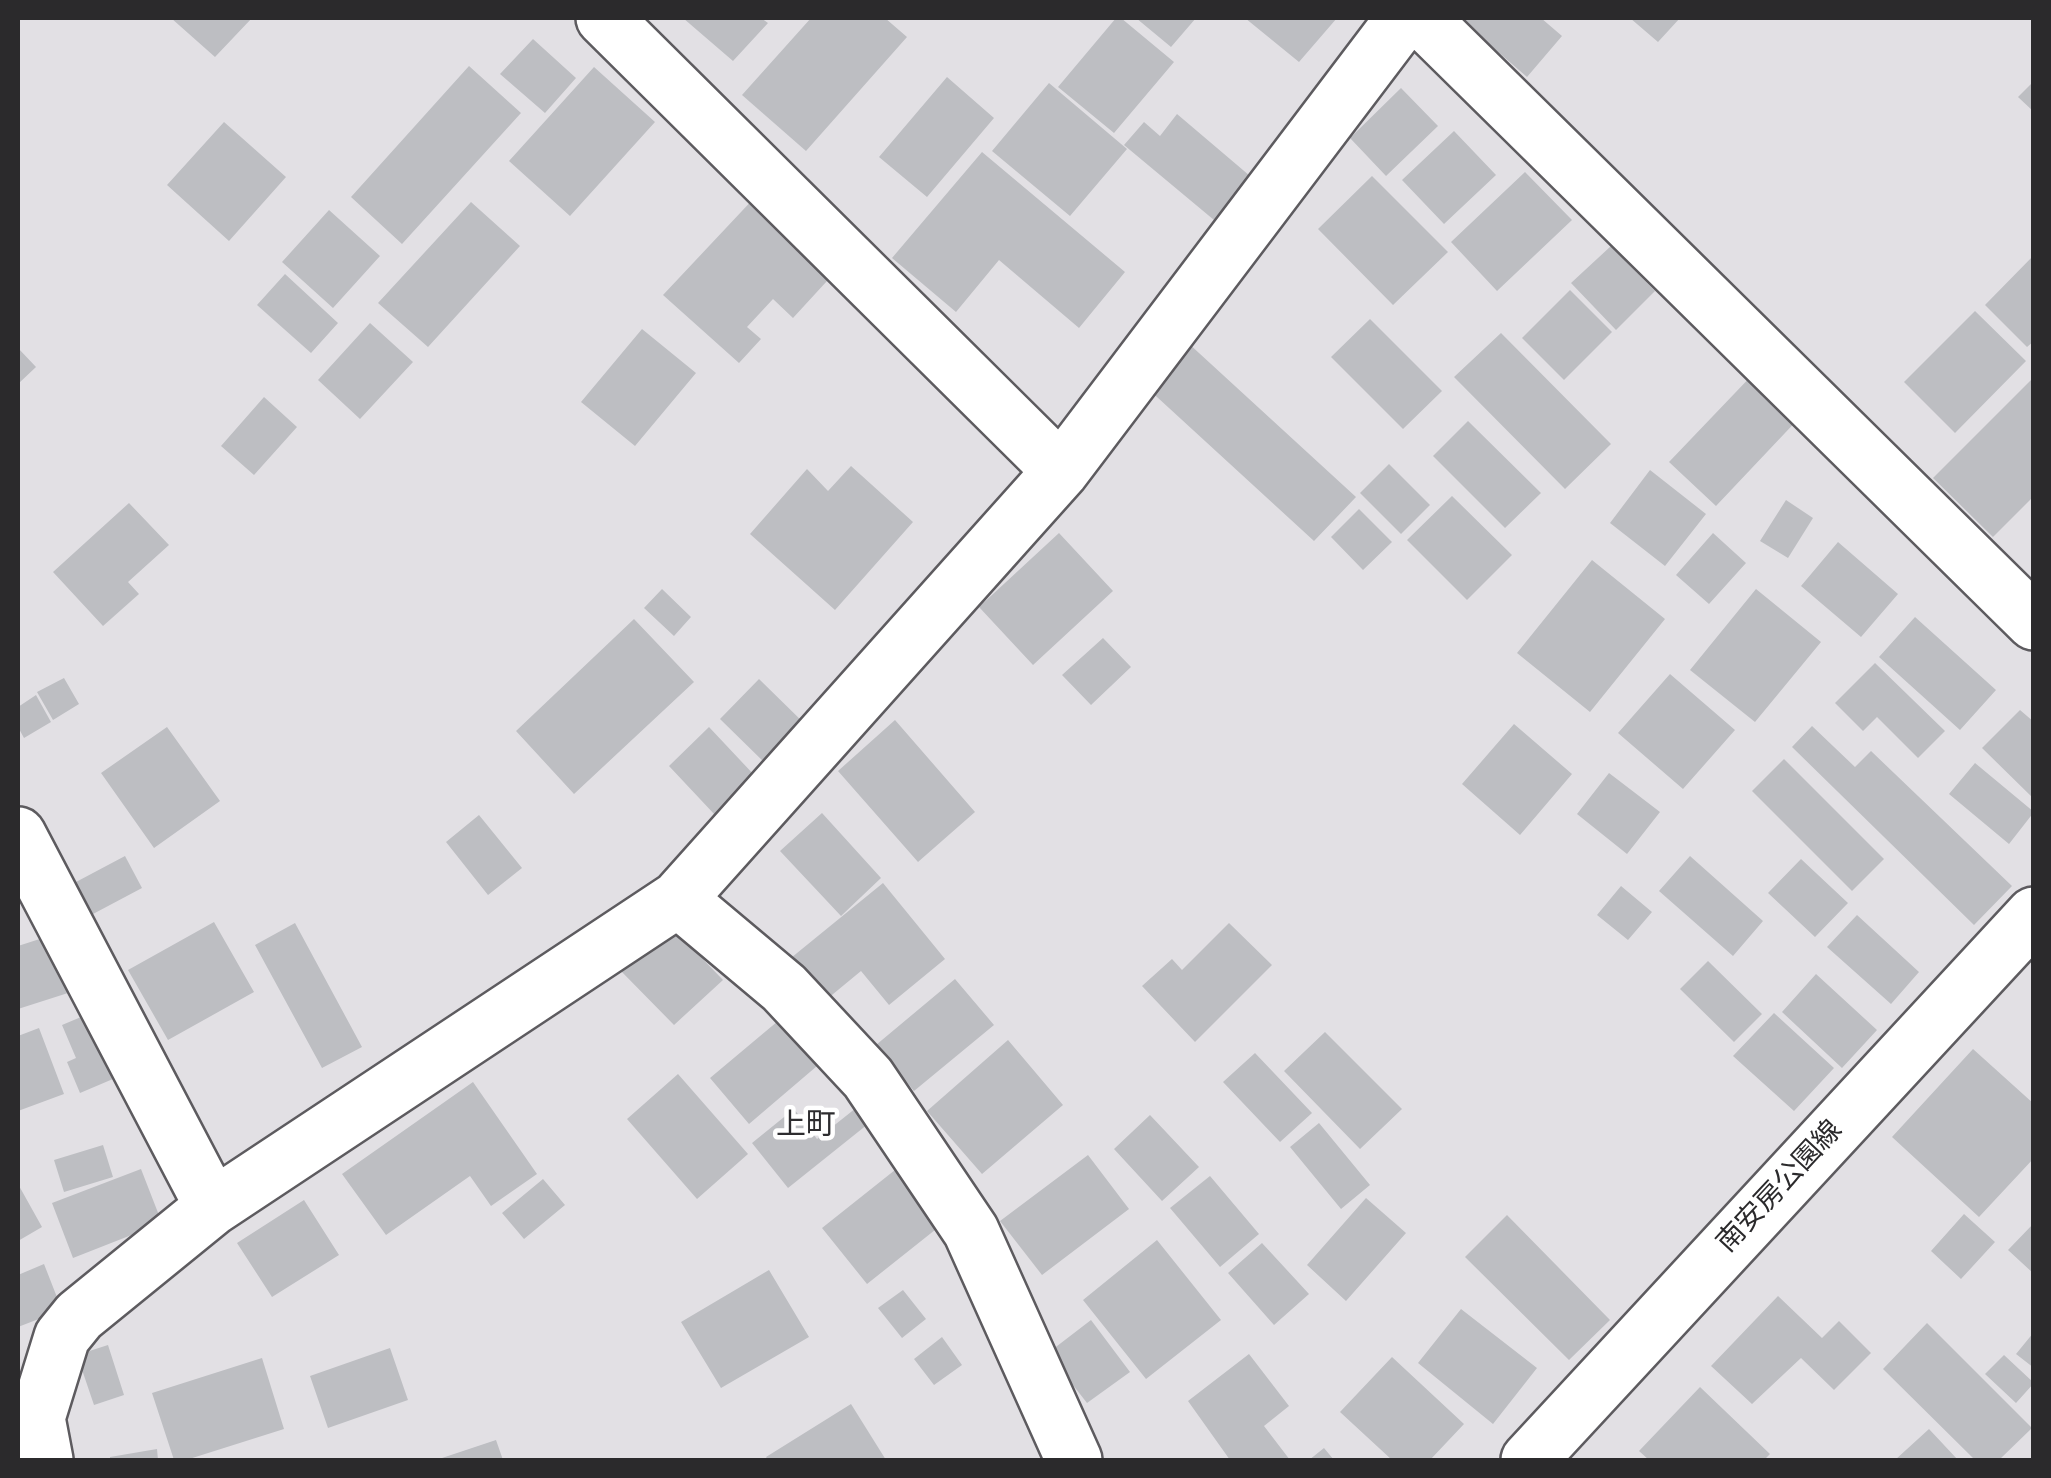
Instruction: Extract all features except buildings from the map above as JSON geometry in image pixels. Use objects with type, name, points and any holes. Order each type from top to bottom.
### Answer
[{"type":"street","points":[[604,18],[1061,471]]},
{"type":"street","points":[[45,1460],[37,1418],[40,1347],[213,1206],[678,899],[1061,471],[1404,18]]},
{"type":"street","points":[[1421,18],[2034,622]]},
{"type":"street","points":[[18,835],[213,1206]]},
{"type":"street","points":[[678,899],[784,988],[868,1078],[971,1231],[1074,1460]]},
{"type":"street","name":"南安房公園線","points":[[1529,1460],[2034,915]]},
{"type":"district","name":"上町","points":[[806,1127]]}]
